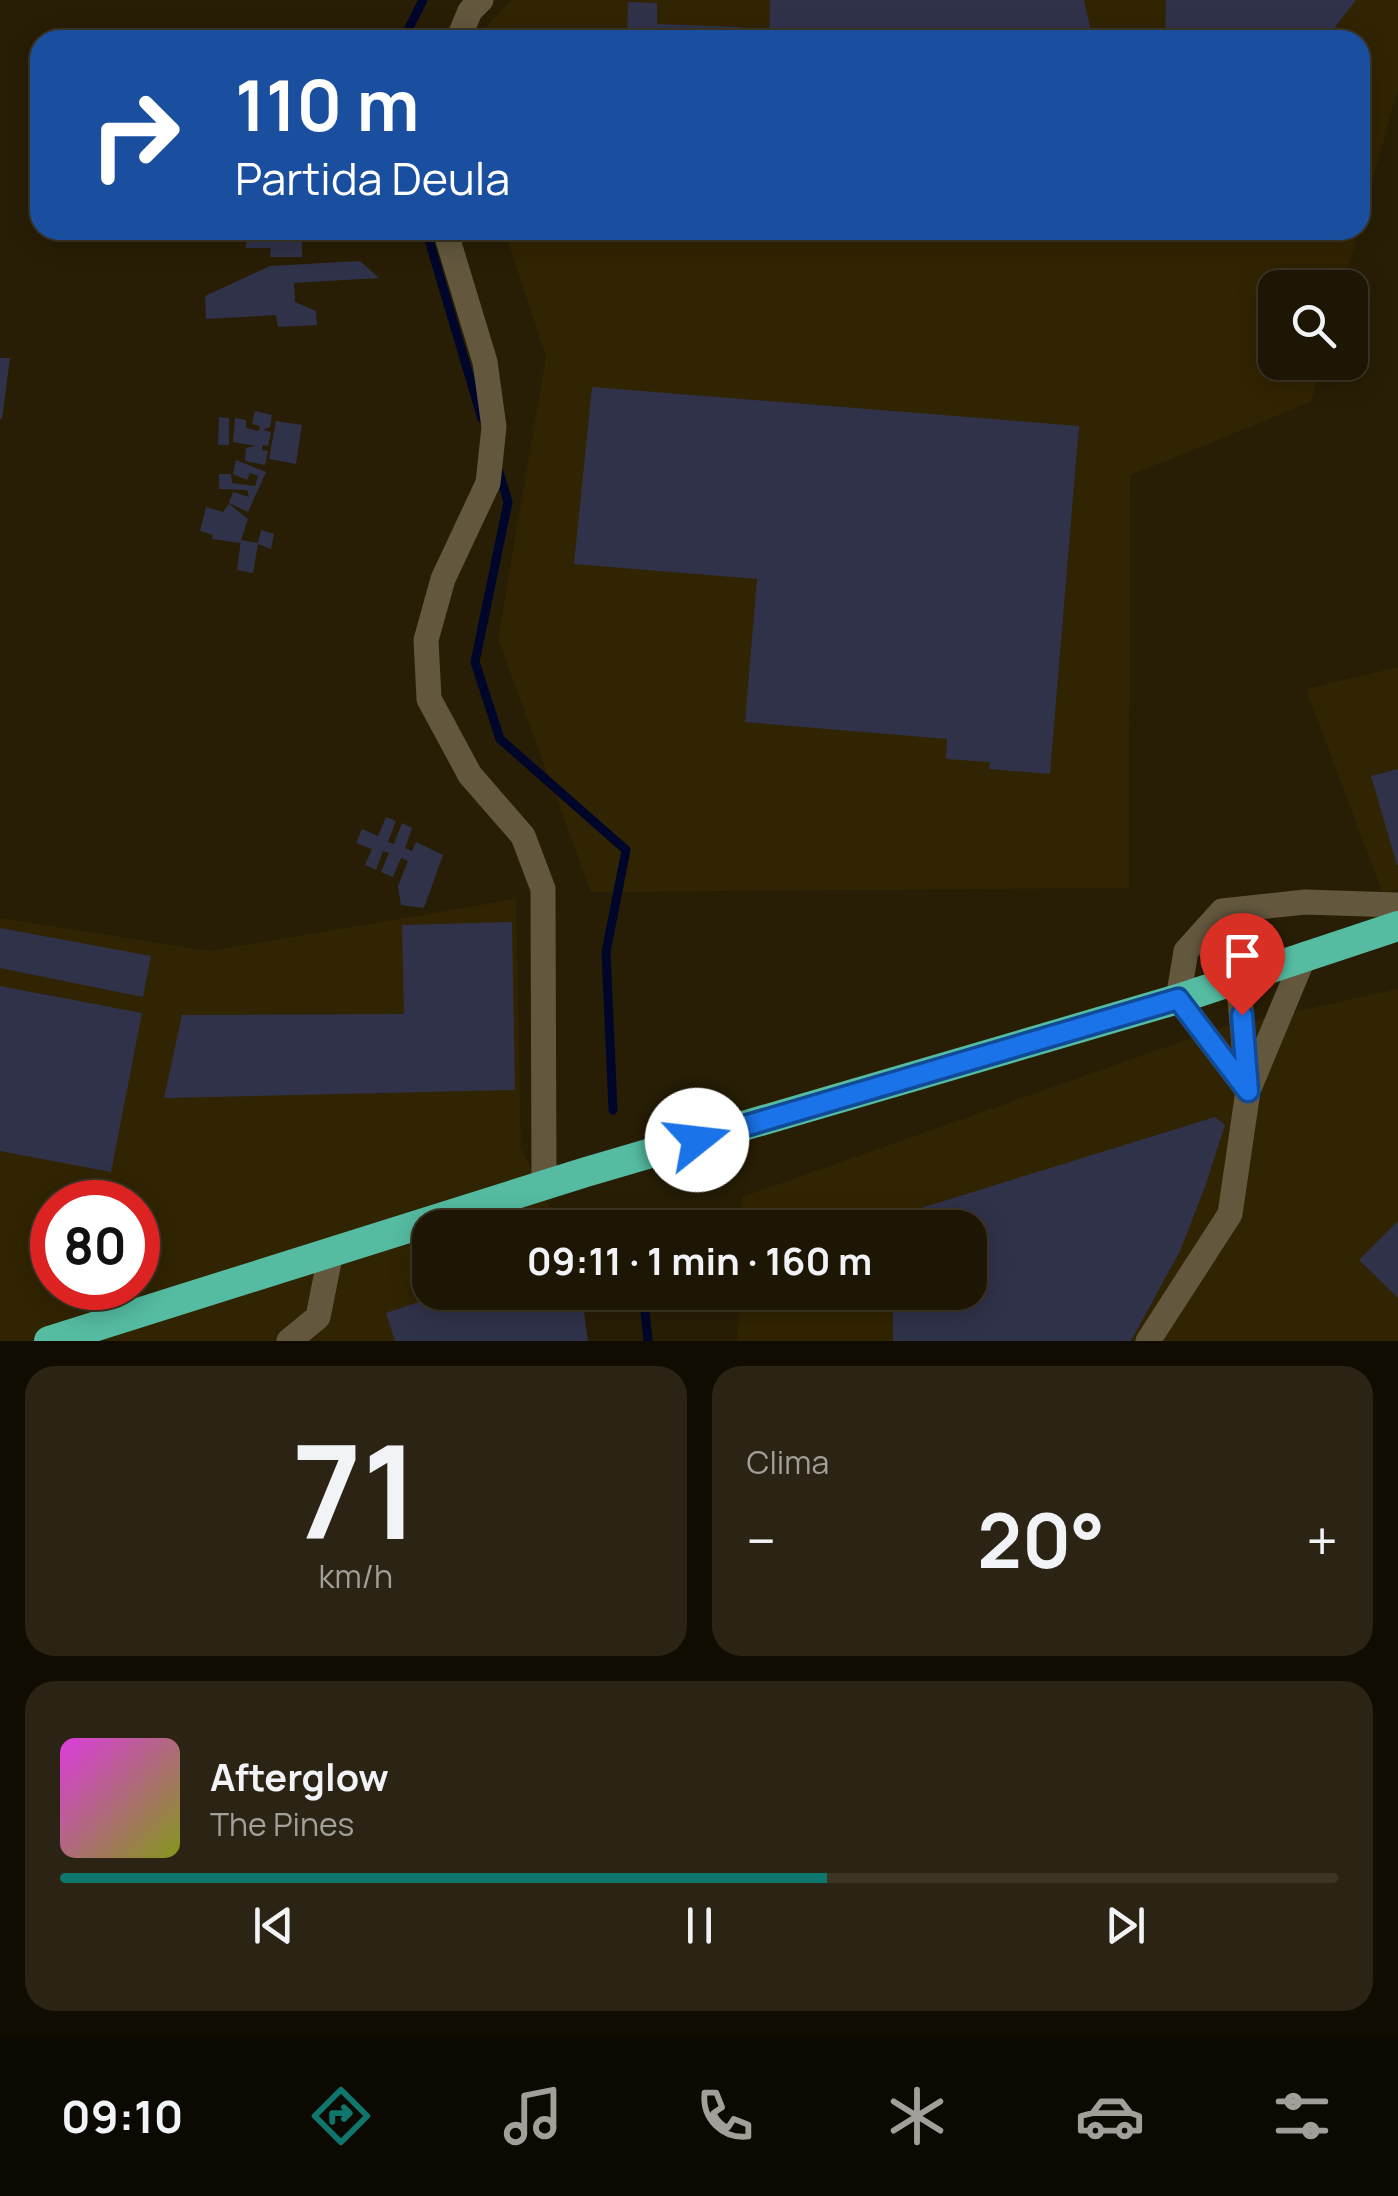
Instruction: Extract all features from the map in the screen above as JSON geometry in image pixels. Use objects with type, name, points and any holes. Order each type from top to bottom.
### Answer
[{"type":"highway","points":[[50,1341],[544,1185],[1178,999],[1304,954],[1398,926]]},
{"type":"street","points":[[462,30],[470,11],[481,0]]},
{"type":"street","points":[[448,240],[485,362],[494,428],[488,483],[443,579],[426,640],[429,699],[470,775],[523,836],[543,889],[544,1185]]},
{"type":"street","points":[[1248,1091],[1178,999],[1186,951],[1222,911],[1304,902],[1398,905]]},
{"type":"street","points":[[1248,1091],[1304,954]]},
{"type":"street","points":[[1148,1341],[1230,1214],[1248,1091],[1238,977]]},
{"type":"street","points":[[289,1341],[318,1317],[331,1252]]},
{"type":"shaded area","points":[[512,0],[1398,0],[1398,89],[1370,190],[1370,30],[484,29]]},
{"type":"shaded area","points":[[507,240],[1356,240],[1348,270],[1258,270],[1258,380],[1317,380],[1311,402],[1130,475],[1129,888],[591,892],[498,639],[546,357]]},
{"type":"shaded area","points":[[1398,667],[1398,889],[1383,894],[1306,689]]},
{"type":"shaded area","points":[[516,899],[521,1148],[552,1210],[412,1210],[412,1310],[582,1310],[583,1341],[0,1341],[0,918],[209,951]]},
{"type":"shaded area","points":[[1398,989],[1398,1341],[737,1341],[738,1310],[987,1310],[987,1210],[742,1210],[742,1197],[1217,1029]]},
{"type":"building","points":[[770,0],[1084,0],[1091,30],[769,30]]},
{"type":"building","points":[[1166,0],[1356,0],[1333,30],[1165,30]]},
{"type":"building","points":[[628,2],[657,3],[657,24],[742,27],[742,30],[627,30]]},
{"type":"building","points":[[246,240],[302,240],[302,257],[270,257],[271,248],[246,248]]},
{"type":"building","points":[[360,261],[379,278],[294,283],[295,302],[316,311],[317,325],[278,327],[276,315],[206,319],[205,296],[270,266]]},
{"type":"building","points":[[0,358],[10,358],[2,419],[0,419]]},
{"type":"building","points":[[592,387],[1079,426],[1050,774],[989,769],[990,762],[946,759],[947,739],[745,722],[757,579],[574,564]]},
{"type":"building","points":[[255,411],[272,415],[270,427],[263,430],[271,432],[268,446],[263,445],[262,450],[268,451],[265,465],[245,461],[246,448],[256,446],[233,442],[235,418],[246,420],[246,428],[259,431],[260,426],[252,424]]},
{"type":"building","points":[[219,417],[229,418],[229,445],[218,445]]},
{"type":"building","points":[[276,421],[302,425],[296,464],[269,459]]},
{"type":"building","points":[[236,460],[266,472],[248,512],[229,503],[233,492],[249,497],[247,490],[219,489],[219,474],[231,474],[232,483],[255,486],[258,476],[250,473],[247,480],[233,474]]},
{"type":"building","points":[[229,504],[248,519],[240,543],[212,539],[213,535],[200,531],[206,507],[223,512]]},
{"type":"building","points":[[261,530],[274,534],[271,549],[258,544],[253,573],[237,570],[241,540],[258,543]]},
{"type":"building","points":[[1398,769],[1398,865],[1397,865],[1371,776]]},
{"type":"building","points":[[386,817],[396,821],[388,842],[394,844],[402,823],[412,828],[405,848],[412,851],[416,842],[443,855],[424,908],[401,905],[398,886],[408,861],[401,858],[393,877],[381,872],[389,853],[383,851],[376,870],[365,865],[372,849],[356,843],[362,829],[378,836]]},
{"type":"building","points":[[512,922],[515,1090],[164,1098],[182,1015],[404,1014],[402,925]]},
{"type":"building","points":[[0,928],[151,956],[143,997],[0,968]]},
{"type":"building","points":[[0,986],[142,1013],[111,1172],[0,1151]]},
{"type":"building","points":[[1215,1117],[1225,1125],[1180,1251],[1131,1341],[893,1341],[893,1310],[987,1310],[987,1210],[915,1210]]},
{"type":"building","points":[[1398,1221],[1398,1298],[1359,1260]]},
{"type":"building","points":[[412,1304],[412,1310],[584,1310],[588,1341],[395,1341],[386,1313]]},
{"type":"waterway","points":[[408,30],[423,0]]},
{"type":"waterway","points":[[429,240],[482,419]]},
{"type":"waterway","points":[[499,472],[508,502],[475,662],[500,739],[626,850],[606,952],[613,1110]]},
{"type":"waterway","points":[[645,1310],[648,1341]]},
{"type":"route","points":[[697,1140],[1178,999],[1248,1091],[1242,1015]]}]
